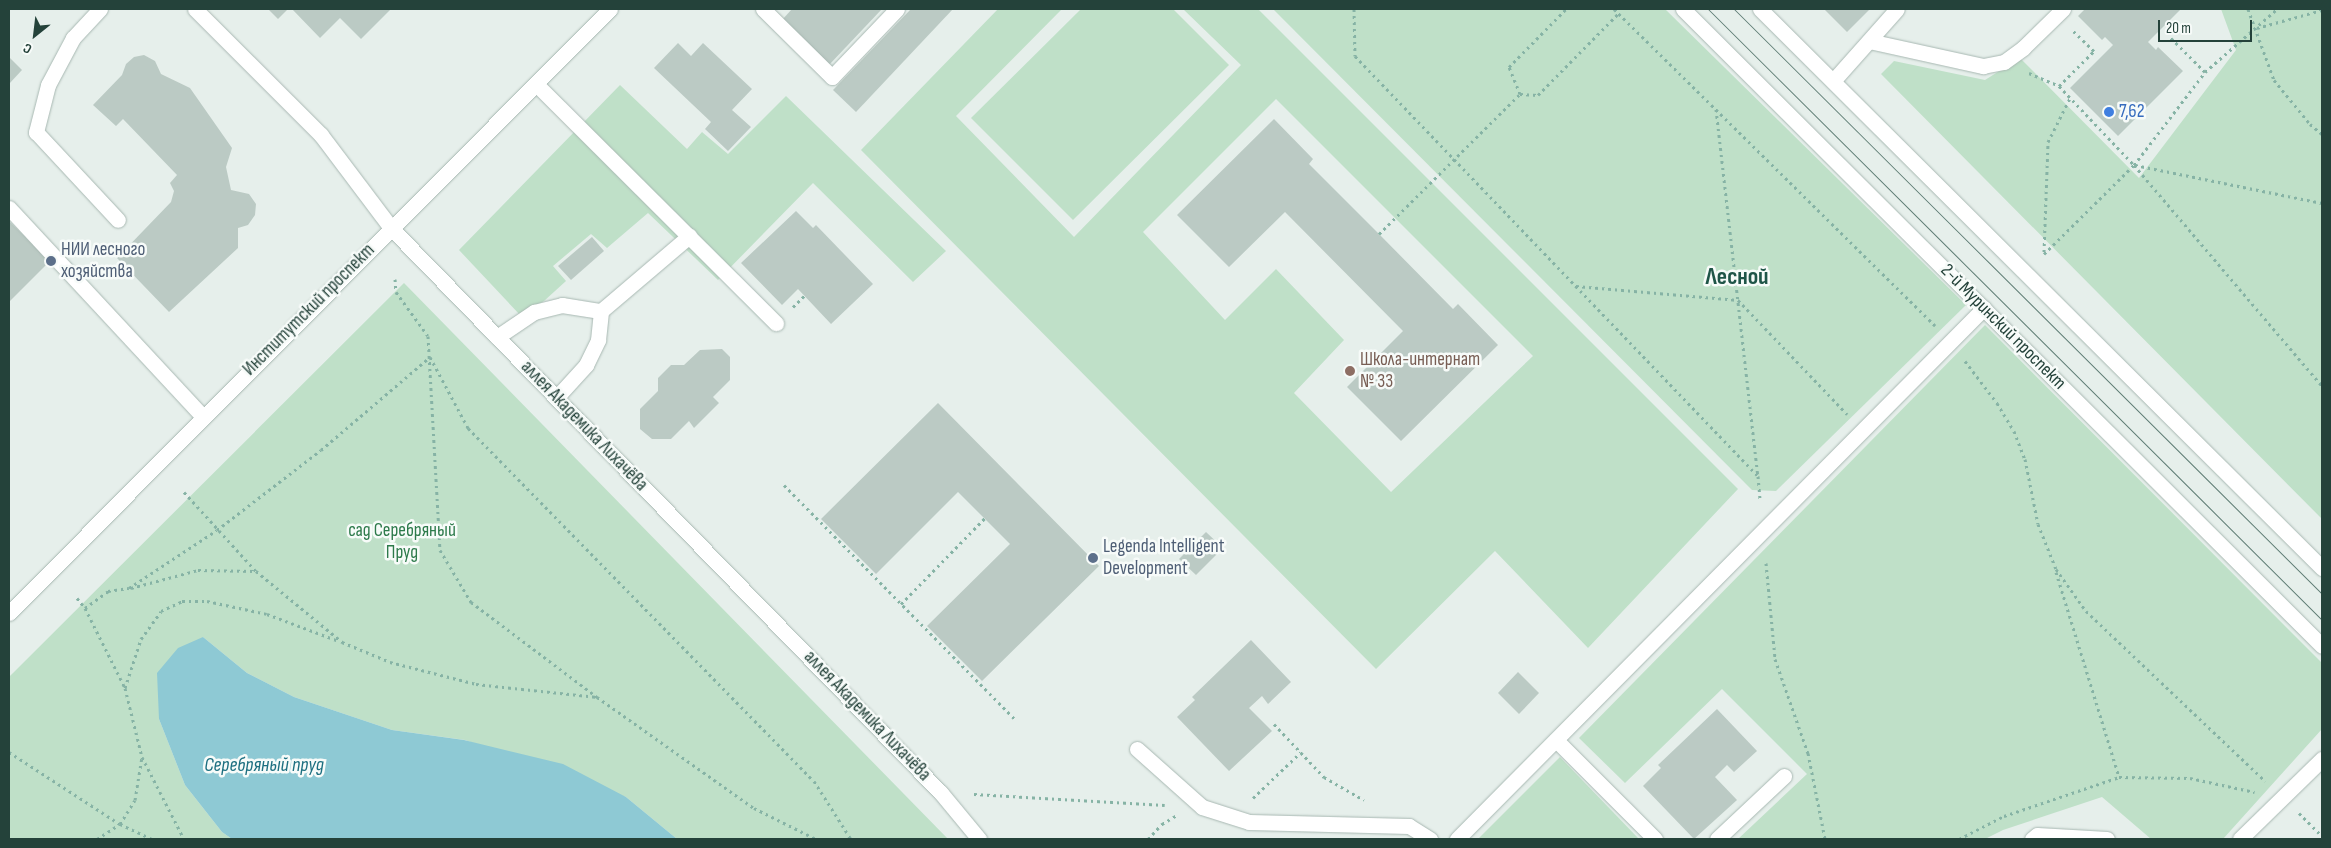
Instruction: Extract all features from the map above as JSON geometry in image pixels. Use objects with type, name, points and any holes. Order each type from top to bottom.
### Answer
[{"type":"street","points":[[100,9],[73,38],[48,85],[36,132],[118,220]]},
{"type":"street","name":"аллея Академика Лихачёва","points":[[195,9],[321,136],[390,228],[941,793],[979,839]]},
{"type":"street","name":"Институтский проспект","points":[[9,613],[610,9]]},
{"type":"street","points":[[769,11],[832,77],[897,9]]},
{"type":"street","name":"2-й Муринский проспект","points":[[1683,9],[2322,646]]},
{"type":"street","points":[[1760,9],[2322,568]]},
{"type":"street","points":[[1833,81],[1897,9]]},
{"type":"street","points":[[1870,41],[1983,66],[2004,62],[2023,48],[2060,12]]},
{"type":"street","points":[[536,84],[776,323]]},
{"type":"street","points":[[9,208],[203,417]]},
{"type":"street","points":[[556,398],[586,365],[598,340],[601,311],[689,236]]},
{"type":"street","points":[[497,337],[534,312],[562,305],[601,311]]},
{"type":"street","points":[[1457,839],[1762,534],[1984,308]]},
{"type":"street","points":[[1556,740],[1655,839]]},
{"type":"street","points":[[1137,749],[1202,808],[1249,822],[1409,826],[1430,839]]},
{"type":"street","points":[[2240,839],[2322,759]]},
{"type":"street","points":[[1717,839],[1784,776]]},
{"type":"street","points":[[2032,839],[2037,836],[2107,839]]},
{"type":"path","points":[[1354,9],[1355,56],[1455,158],[1758,476]]},
{"type":"path","points":[[1520,94],[1509,66],[1566,9]]},
{"type":"path","points":[[1614,9],[1950,342],[1998,403],[2014,431],[2025,459],[2038,524],[2056,569],[2119,777]]},
{"type":"path","points":[[2248,9],[2257,28],[2274,80],[2310,124],[2322,134]]},
{"type":"path","points":[[2070,98],[2048,142],[2044,254],[2134,165],[2205,72],[2277,9]]},
{"type":"path","points":[[2257,28],[2322,10]]},
{"type":"path","points":[[2059,86],[2094,51],[2060,12]]},
{"type":"path","points":[[1379,234],[1520,94],[1538,95],[1618,14]]},
{"type":"path","points":[[2168,35],[2205,72]]},
{"type":"path","points":[[2004,62],[2059,86],[2134,165],[2322,386]]},
{"type":"path","points":[[1716,109],[1758,476],[1775,659],[1808,753],[1825,839]]},
{"type":"path","points":[[2134,165],[2322,203]]},
{"type":"path","points":[[395,279],[396,292],[428,336],[440,550],[471,602],[597,697],[754,808],[816,839]]},
{"type":"path","points":[[1576,286],[1738,300],[1863,431]]},
{"type":"path","points":[[796,303],[804,296]]},
{"type":"path","points":[[129,588],[217,530],[321,450],[430,357]]},
{"type":"path","points":[[430,357],[468,428],[814,781],[851,839]]},
{"type":"path","points":[[784,485],[1015,719]]},
{"type":"path","points":[[184,492],[256,571],[342,642]]},
{"type":"path","points":[[901,604],[984,518]]},
{"type":"path","points":[[2056,569],[2086,611],[2322,836]]},
{"type":"path","points":[[85,608],[108,591],[129,588],[198,570],[256,571]]},
{"type":"path","points":[[76,598],[85,608],[124,688],[142,757],[184,839]]},
{"type":"path","points":[[124,688],[141,639],[161,611],[182,601],[207,601],[267,614],[390,662],[476,684],[597,697]]},
{"type":"path","points":[[1274,724],[1324,776],[1366,802]]},
{"type":"path","points":[[9,752],[120,824],[152,839]]},
{"type":"path","points":[[1233,817],[1301,752]]},
{"type":"path","points":[[97,839],[120,824],[135,800],[142,757]]},
{"type":"path","points":[[1959,839],[2004,816],[2119,777],[2190,778],[2283,798]]},
{"type":"path","points":[[941,793],[1202,808]]},
{"type":"path","points":[[1148,839],[1162,824],[1181,813],[1202,808]]},
{"type":"green space","points":[[998,9],[1062,9],[956,116],[1074,237],[1241,65],[1183,9],[1258,9],[1738,489],[1588,648],[1495,551],[1376,669],[861,150]],"holes":[[[1276,99],[1533,356],[1391,492],[1294,393],[1344,340],[1276,269],[1225,320],[1143,232]]]},
{"type":"green space","points":[[1081,9],[1173,9],[1229,65],[1073,220],[971,118]]},
{"type":"green space","points":[[1273,9],[1665,9],[1966,305],[1776,491],[1752,490]]},
{"type":"green space","points":[[2221,9],[2322,9],[2322,519],[1881,74],[1894,61],[1985,80],[2020,58],[2139,178],[2236,50]]},
{"type":"green space","points":[[620,85],[687,149],[702,132],[728,154],[786,96],[946,251],[913,282],[813,183],[718,280],[648,213],[607,248],[591,234],[553,266],[566,281],[544,301],[520,315],[459,250]]},
{"type":"green space","name":"сад Серебряный Пруд","points":[[404,283],[948,839],[677,839],[626,797],[465,740],[392,730],[294,697],[247,673],[203,637],[159,719],[185,785],[222,832],[232,839],[9,839],[9,677]]},
{"type":"green space","points":[[1985,325],[2322,663],[2322,729],[2223,839],[2151,839],[2102,797],[2003,830],[1985,839],[1738,839],[1807,774],[1722,689],[1625,783],[1579,738]]},
{"type":"green space","points":[[1560,757],[1639,839],[1478,839]]},
{"type":"water","name":"Серебряный пруд","points":[[203,637],[247,673],[294,697],[392,730],[464,740],[563,764],[626,797],[677,839],[232,839],[222,832],[185,785],[159,719],[157,673],[178,648]]},
{"type":"building","points":[[268,9],[288,9],[278,19]]},
{"type":"building","points":[[292,9],[391,9],[361,39],[340,18],[320,38]]},
{"type":"building","points":[[792,9],[882,9],[829,65],[782,20]]},
{"type":"building","points":[[911,9],[953,9],[856,112],[833,90]]},
{"type":"building","points":[[1824,9],[1870,9],[1847,32]]},
{"type":"building","points":[[2085,9],[2181,9],[2148,42],[2156,50],[2158,47],[2183,71],[2118,136],[2070,88],[2113,45],[2105,37],[2102,40],[2078,16]]},
{"type":"building","points":[[678,43],[691,56],[703,43],[752,89],[732,110],[751,127],[728,151],[705,129],[711,122],[654,68]]},
{"type":"building","points":[[144,55],[155,61],[161,74],[190,88],[232,148],[226,167],[231,190],[249,194],[256,204],[255,215],[248,225],[238,228],[238,248],[169,312],[117,258],[171,202],[174,191],[170,183],[177,175],[123,119],[116,126],[93,105],[122,75],[126,64],[134,57]]},
{"type":"building","points":[[9,57],[22,70],[9,84]]},
{"type":"building","points":[[1274,119],[1313,159],[1309,164],[1453,309],[1458,304],[1498,345],[1401,441],[1347,387],[1403,331],[1285,212],[1229,267],[1177,215]]},
{"type":"building","points":[[796,211],[813,228],[816,225],[873,284],[831,324],[798,289],[782,305],[741,263]]},
{"type":"building","points":[[9,221],[50,261],[9,302]]},
{"type":"building","points":[[592,237],[604,251],[571,280],[558,266]]},
{"type":"building","points":[[722,349],[730,357],[730,380],[713,397],[719,403],[694,428],[689,421],[671,439],[652,439],[640,429],[640,409],[658,391],[658,378],[671,365],[684,365],[700,350]]},
{"type":"building","points":[[938,403],[1099,566],[982,681],[927,626],[1010,544],[958,492],[876,574],[821,519]]},
{"type":"building","points":[[1206,532],[1223,548],[1196,575],[1179,559]]},
{"type":"building","points":[[1251,640],[1291,682],[1268,704],[1262,696],[1249,708],[1272,731],[1229,771],[1177,717],[1195,700],[1192,697]]},
{"type":"building","points":[[1518,672],[1539,693],[1519,714],[1498,693]]},
{"type":"building","points":[[1717,709],[1757,751],[1734,772],[1727,765],[1715,777],[1737,800],[1694,839],[1643,786],[1661,768],[1658,765]]},
{"type":"tram line","points":[[1708,9],[2322,620]]},
{"type":"tram line","points":[[1734,9],[2322,594]]},
{"type":"place","name":"7,62","points":[[2109,112]]},
{"type":"place","name":"НИИ лесного хозяйства","points":[[51,261]]},
{"type":"place","name":"Школа-интернат № 33","points":[[1350,371]]},
{"type":"place","name":"Legenda Intelligent Development","points":[[1093,558]]},
{"type":"district","name":"Лесной","points":[[1737,277]]}]
